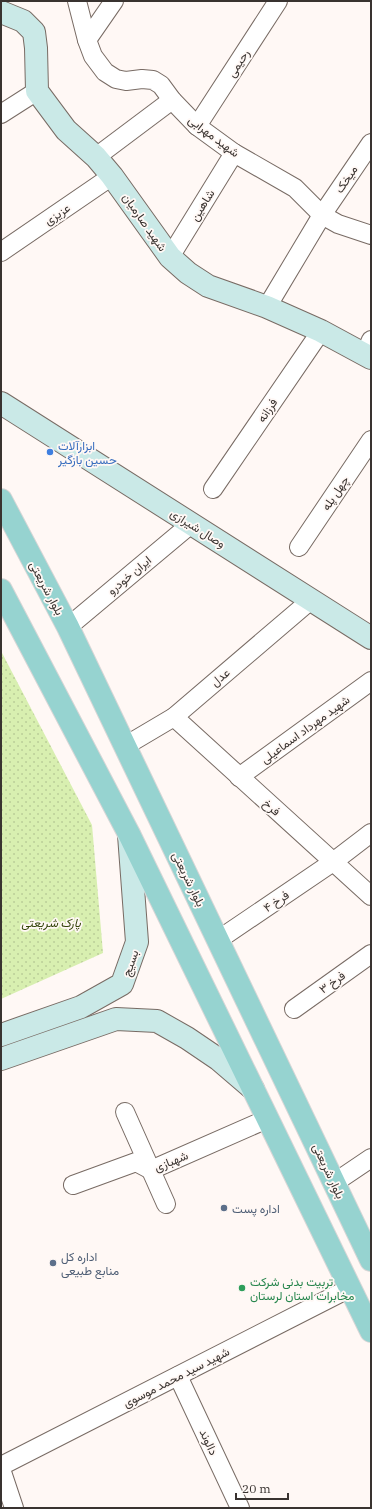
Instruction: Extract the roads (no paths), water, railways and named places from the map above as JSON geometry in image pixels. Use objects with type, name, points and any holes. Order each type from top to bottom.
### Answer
[{"type":"main road","name":"بلوار شریعتی","points":[[1,500],[68,627],[371,1260]]},
{"type":"main road","points":[[1,590],[129,834],[371,1331]]},
{"type":"street","name":"شهید مهرابی","points":[[76,1],[93,56],[105,72],[116,79],[126,81],[153,80],[161,85],[172,100],[197,126],[234,153],[295,188],[322,215],[338,224],[371,235]]},
{"type":"street","points":[[87,40],[114,1]]},
{"type":"street","name":"رحیمی","points":[[197,126],[278,1]]},
{"type":"street","points":[[1,12],[23,21],[34,32],[37,91],[1,114]]},
{"type":"street","name":"شهید صارمیان","points":[[37,91],[66,130],[96,157],[112,176],[170,257],[188,273],[208,286],[267,307],[369,350]]},
{"type":"street","points":[[96,157],[172,100]]},
{"type":"street","name":"میخک","points":[[267,307],[322,215],[371,143]]},
{"type":"street","name":"شاهين","points":[[170,257],[234,153]]},
{"type":"street","name":"عزیزی","points":[[1,252],[112,176]]},
{"type":"street","name":"فرزانه","points":[[213,489],[321,331]]},
{"type":"street","name":"وصال شیرازی","points":[[1,403],[371,638]]},
{"type":"street","points":[[1,422],[24,419]]},
{"type":"street","name":"چهل پله","points":[[299,547],[371,440]]},
{"type":"street","name":"ایران خودرو","points":[[68,627],[191,524]]},
{"type":"street","name":"عدل","points":[[125,746],[174,717],[311,600]]},
{"type":"street","name":"شهید مهرداد اسماعیلی","points":[[239,776],[371,681]]},
{"type":"street","name":"فرخ","points":[[174,717],[371,896]]},
{"type":"street","name":"فرخ ۴","points":[[218,940],[333,862],[371,833]]},
{"type":"street","name":"بسیج","points":[[1,1035],[81,1007],[122,984],[137,942],[129,834]]},
{"type":"street","name":"فرخ ۳","points":[[294,1009],[371,954]]},
{"type":"street","points":[[1,1059],[116,1019],[157,1021],[193,1042],[218,1059],[253,1089]]},
{"type":"street","points":[[125,1112],[166,1204]]},
{"type":"street","name":"شهبازی","points":[[73,1185],[136,1162],[151,1170],[267,1119]]},
{"type":"street","points":[[334,1183],[371,1158]]},
{"type":"street","name":"شهید سید محمد موسوی","points":[[1,1466],[350,1288]]},
{"type":"street","name":"دالوند","points":[[178,1376],[240,1508]]},
{"type":"street","points":[[1,1469],[14,1508]]},
{"type":"place","name":"ابزارآلات حسین بازگیر","points":[[50,452]]},
{"type":"place","name":"اداره پست","points":[[224,1208]]},
{"type":"place","name":"اداره کل منابع طبیعی","points":[[53,1263]]},
{"type":"place","name":"تربیت بدنی شرکت مخابرات استان لرستان","points":[[242,1288]]},
{"type":"park label","name":"پارک شریعتی","points":[[51,922]]}]
